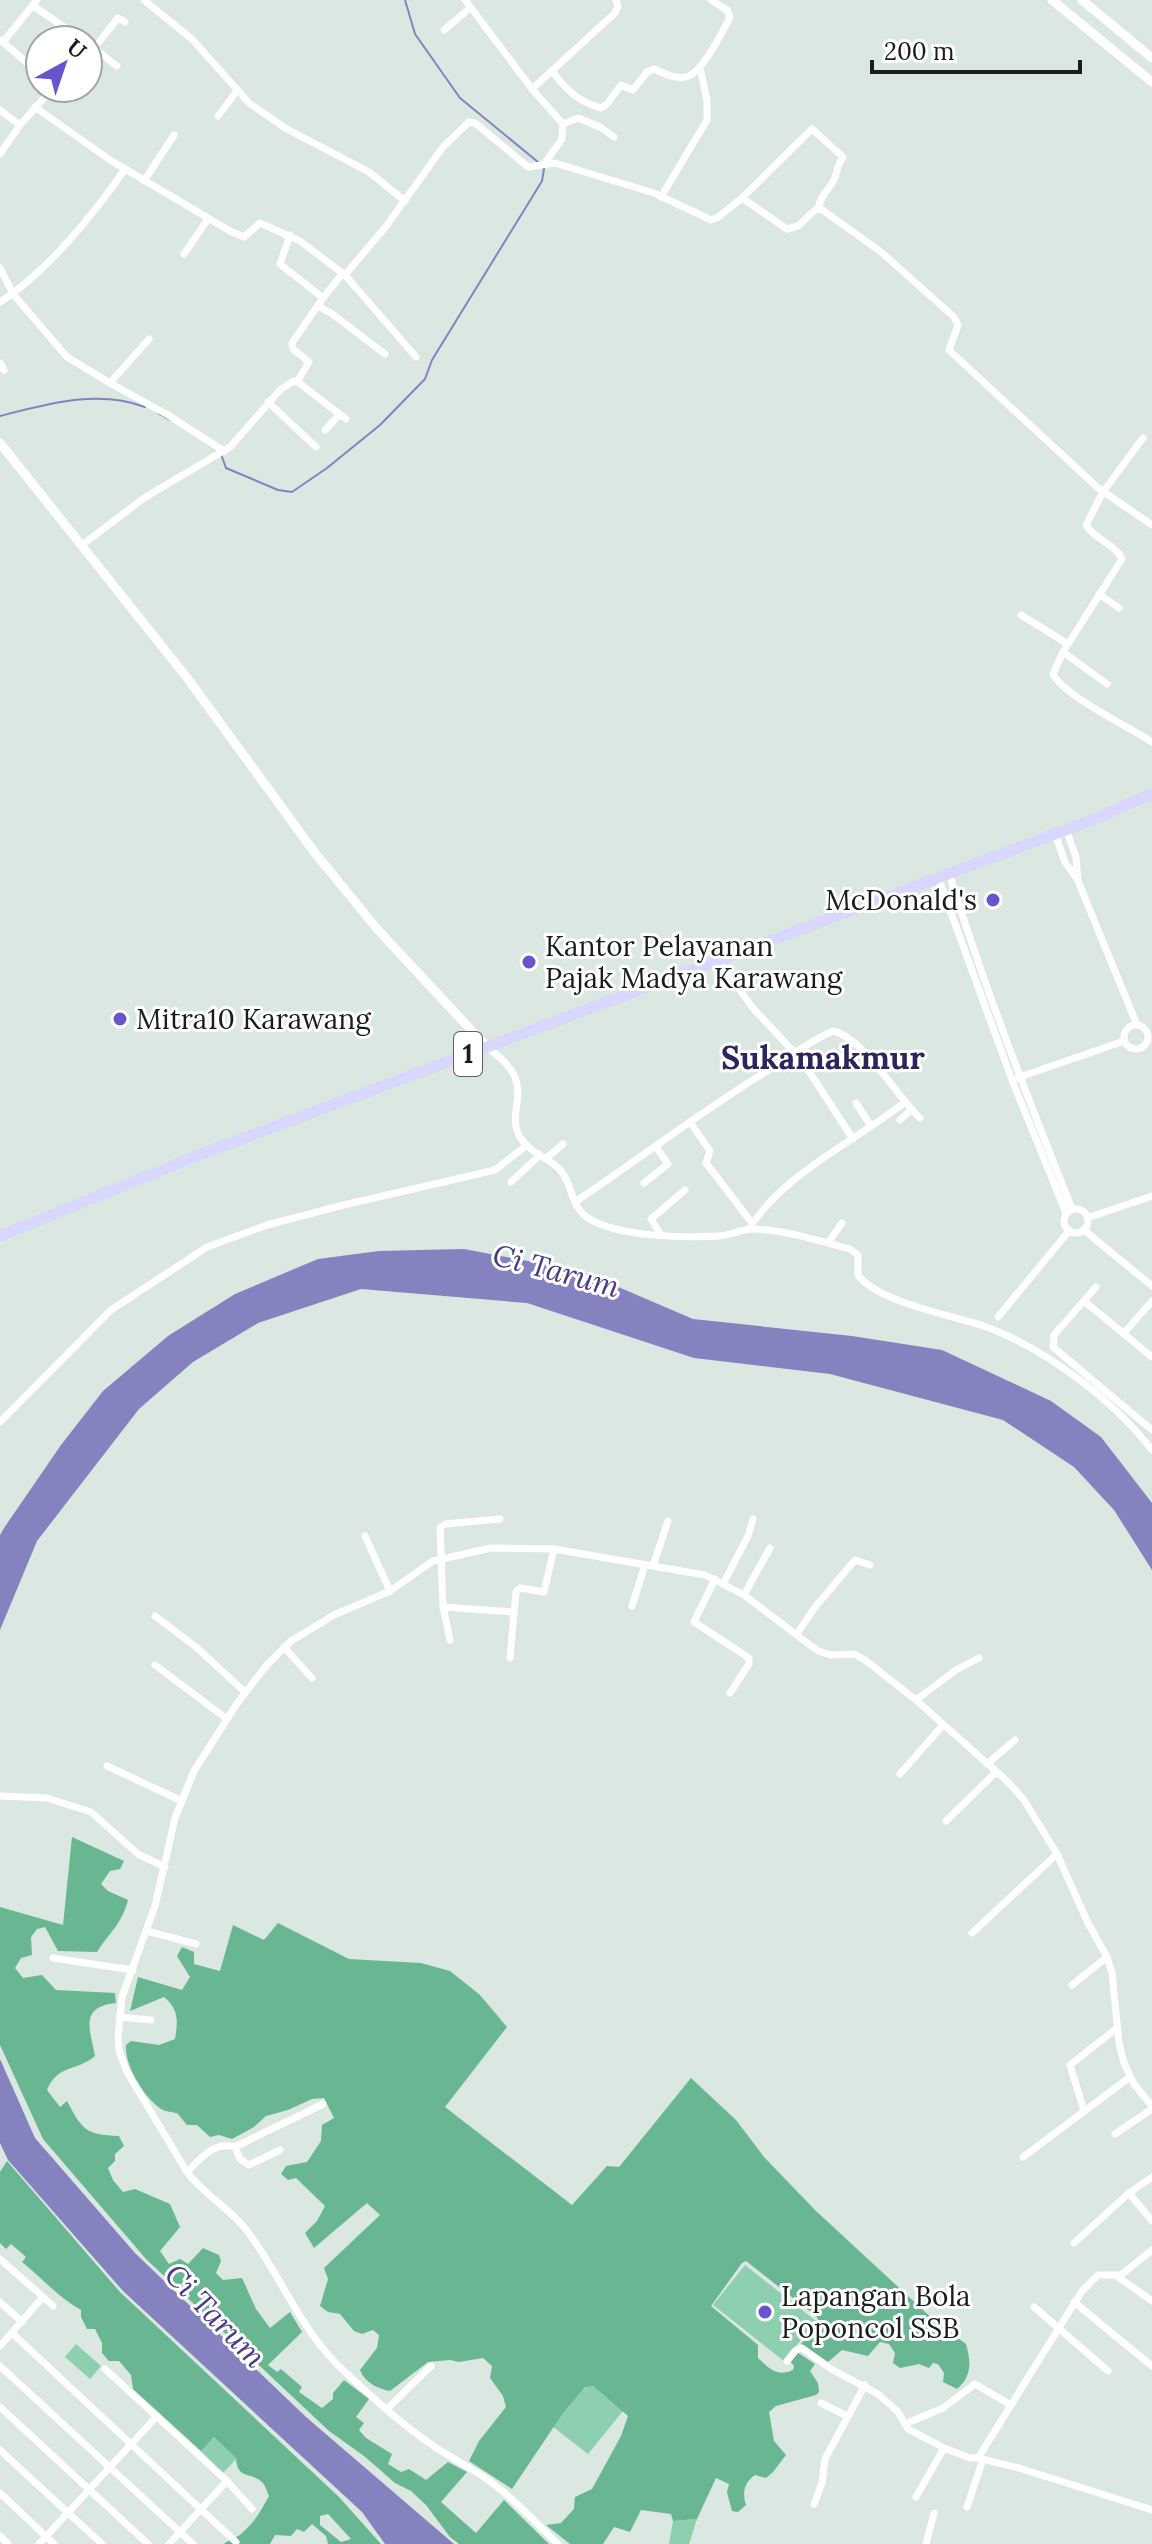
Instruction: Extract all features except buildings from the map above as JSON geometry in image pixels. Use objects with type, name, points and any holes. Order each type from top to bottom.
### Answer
[{"type":"main road","name":"1","points":[[0,1236],[199,1155],[1060,832],[1152,794]]},
{"type":"street","points":[[144,0],[192,39],[249,103],[285,128],[369,172],[405,201]]},
{"type":"street","points":[[465,0],[532,89],[563,124],[562,139],[540,165]]},
{"type":"street","points":[[532,89],[615,13],[618,6],[616,0]]},
{"type":"street","points":[[553,72],[566,89],[582,101],[601,108],[621,85],[633,90],[647,72],[654,69],[683,78],[700,68],[730,17],[727,10],[711,0]]},
{"type":"street","points":[[1052,0],[1152,82]]},
{"type":"street","points":[[1082,0],[1152,58]]},
{"type":"street","points":[[24,60],[1,41],[35,3],[62,24]]},
{"type":"street","points":[[444,30],[470,8]]},
{"type":"street","points":[[104,34],[118,18],[125,22]]},
{"type":"street","points":[[104,56],[117,66]]},
{"type":"street","points":[[661,197],[707,120],[707,100],[700,68]]},
{"type":"street","points":[[218,116],[237,91]]},
{"type":"street","points":[[0,154],[38,104]]},
{"type":"street","points":[[35,107],[70,134],[144,181],[242,237],[248,236],[260,223],[290,235],[344,274],[416,357]]},
{"type":"street","points":[[0,110],[20,125]]},
{"type":"street","points":[[563,124],[578,118],[614,137]]},
{"type":"street","points":[[82,545],[144,498],[221,453],[287,384],[297,382],[309,362],[293,349],[292,343],[323,298],[405,201],[443,147],[469,122],[475,123],[525,165],[555,163],[661,197],[711,220],[742,198],[812,129],[843,157],[836,166],[834,179],[820,197],[818,209],[798,226],[787,229],[742,198]]},
{"type":"street","points":[[144,181],[174,135]]},
{"type":"street","points":[[0,302],[13,294],[72,236],[125,169]]},
{"type":"street","points":[[818,209],[881,252],[954,317],[958,325],[950,352],[1103,492],[1152,525]]},
{"type":"street","points":[[184,254],[208,219]]},
{"type":"street","points":[[290,235],[280,264],[323,298]]},
{"type":"street","points":[[0,268],[13,294],[67,357],[168,415],[221,453]]},
{"type":"street","points":[[318,306],[385,354]]},
{"type":"street","points":[[110,383],[149,339]]},
{"type":"street","points":[[297,382],[343,416],[325,430]]},
{"type":"street","points":[[268,402],[316,447]]},
{"type":"street","points":[[1143,438],[1103,492],[1087,521],[1087,529],[1118,552],[1122,559],[1065,648],[1053,674],[1076,695],[1152,742]]},
{"type":"street","points":[[0,443],[188,679],[315,853],[378,930],[486,1046],[499,1056],[514,1076],[517,1088],[514,1125],[527,1145],[565,1178],[580,1212],[596,1222],[630,1232],[661,1235],[720,1236],[750,1226],[798,1177],[904,1103]]},
{"type":"street","points":[[1099,594],[1119,608]]},
{"type":"street","points":[[1021,615],[1107,684]]},
{"type":"street","points":[[1060,832],[1065,862],[1078,881],[1137,1025],[1145,1029],[1148,1036],[1146,1045],[1139,1049],[1130,1048],[1124,1041]]},
{"type":"street","points":[[1060,832],[1076,857],[1078,881]]},
{"type":"street","points":[[943,875],[1016,1078],[1069,1211]]},
{"type":"street","points":[[727,976],[727,967],[745,951]]},
{"type":"street","points":[[718,961],[727,976],[822,1089],[853,1139]]},
{"type":"street","points":[[1124,1041],[1126,1029],[1137,1025]]},
{"type":"street","points":[[575,1202],[793,1052],[833,1031],[840,1033],[871,1060],[904,1103],[920,1118]]},
{"type":"street","points":[[1016,1078],[1124,1041]]},
{"type":"street","points":[[856,1103],[871,1126]]},
{"type":"street","points":[[900,1120],[911,1110]]},
{"type":"street","points":[[690,1122],[710,1151],[706,1163],[750,1226],[828,1243],[856,1253],[858,1275],[878,1291],[993,1330],[1051,1362],[1086,1387],[1152,1450]]},
{"type":"street","points":[[511,1182],[563,1144]]},
{"type":"street","points":[[0,1422],[111,1310],[207,1247],[267,1225],[495,1170],[527,1145]]},
{"type":"street","points":[[644,1183],[668,1164],[656,1147]]},
{"type":"street","points":[[661,1235],[651,1219],[685,1190]]},
{"type":"street","points":[[1087,1218],[1152,1196]]},
{"type":"street","points":[[1069,1211],[1084,1212],[1087,1218],[1084,1230]]},
{"type":"street","points":[[1069,1211],[1063,1220],[1069,1231],[1084,1230]]},
{"type":"street","points":[[828,1243],[842,1223]]},
{"type":"street","points":[[1084,1230],[1152,1286]]},
{"type":"street","points":[[998,1317],[1069,1231]]},
{"type":"street","points":[[1096,1287],[1054,1335],[1053,1347],[1152,1430]]},
{"type":"street","points":[[1124,1333],[1150,1302],[1152,1295]]},
{"type":"street","points":[[1084,1301],[1152,1357]]},
{"type":"street","points":[[450,1640],[443,1607],[441,1526],[500,1519]]},
{"type":"street","points":[[723,1584],[748,1536],[753,1519]]},
{"type":"street","points":[[632,1606],[668,1521]]},
{"type":"street","points":[[365,1536],[390,1591]]},
{"type":"street","points":[[558,2544],[499,2488],[430,2444],[322,2350],[307,2330],[268,2259],[247,2230],[187,2172],[122,2061],[118,2038],[122,1997],[147,1931],[182,1801],[194,1771],[227,1719],[245,1692],[284,1647],[334,1615],[390,1591],[442,1557],[491,1548],[554,1549],[696,1572],[744,1595],[826,1654],[854,1654],[860,1657],[916,1700],[1024,1800],[1057,1854],[1107,1957],[1124,2063],[1130,2077],[1152,2107],[1115,2134]]},
{"type":"street","points":[[744,1595],[770,1548]]},
{"type":"street","points":[[510,1658],[517,1590],[546,1590],[554,1549]]},
{"type":"street","points":[[797,1634],[815,1607],[855,1560],[870,1565]]},
{"type":"street","points":[[715,1579],[694,1622],[749,1658],[749,1664],[730,1693]]},
{"type":"street","points":[[443,1607],[513,1612]]},
{"type":"street","points":[[155,1616],[196,1647],[245,1692]]},
{"type":"street","points":[[284,1647],[312,1678]]},
{"type":"street","points":[[916,1700],[956,1670],[979,1658]]},
{"type":"street","points":[[155,1665],[227,1719]]},
{"type":"street","points":[[900,1774],[943,1725]]},
{"type":"street","points":[[987,1764],[1015,1740]]},
{"type":"street","points":[[107,1766],[182,1801]]},
{"type":"street","points":[[946,1821],[996,1772]]},
{"type":"street","points":[[0,1796],[47,1798],[91,1812],[138,1854],[165,1867]]},
{"type":"street","points":[[972,1933],[1057,1854]]},
{"type":"street","points":[[147,1931],[196,1944]]},
{"type":"street","points":[[1072,1985],[1107,1957]]},
{"type":"street","points":[[53,1958],[133,1970]]},
{"type":"street","points":[[119,2017],[151,2020]]},
{"type":"street","points":[[1084,2111],[1069,2067],[1117,2028]]},
{"type":"street","points":[[1023,2157],[1130,2077]]},
{"type":"street","points":[[187,2172],[216,2146],[226,2144],[235,2147],[323,2104]]},
{"type":"street","points":[[235,2147],[240,2159],[249,2165],[280,2150]]},
{"type":"street","points":[[1074,2243],[1129,2193],[1152,2177]]},
{"type":"street","points":[[1129,2193],[1152,2221]]},
{"type":"street","points":[[1118,2277],[1152,2250]]},
{"type":"street","points":[[0,2259],[53,2306]]},
{"type":"street","points":[[967,2507],[981,2458],[1074,2302],[1098,2275],[1118,2277],[1152,2301]]},
{"type":"street","points":[[0,2345],[43,2297]]},
{"type":"street","points":[[0,2302],[22,2322]]},
{"type":"street","points":[[1074,2302],[1152,2366]]},
{"type":"street","points":[[1034,2307],[1108,2371]]},
{"type":"street","points":[[12,2333],[236,2542]]},
{"type":"street","points":[[787,2361],[796,2350],[802,2348],[842,2376],[865,2385],[891,2405],[917,2435],[944,2448],[1152,2510]]},
{"type":"street","points":[[0,2366],[193,2544]]},
{"type":"street","points":[[387,2409],[431,2366]]},
{"type":"street","points":[[105,2369],[227,2481],[252,2509]]},
{"type":"street","points":[[905,2424],[943,2408],[975,2384],[1011,2405]]},
{"type":"street","points":[[814,2504],[822,2483],[825,2459],[865,2385]]},
{"type":"street","points":[[821,2403],[847,2416]]},
{"type":"street","points":[[0,2407],[148,2544]]},
{"type":"street","points":[[39,2544],[157,2416]]},
{"type":"street","points":[[916,2497],[944,2448]]},
{"type":"street","points":[[0,2450],[102,2544]]},
{"type":"street","points":[[169,2544],[227,2481]]},
{"type":"street","points":[[0,2493],[54,2544]]},
{"type":"street","points":[[926,2544],[934,2513]]},
{"type":"street","points":[[0,2536],[8,2544]]},
{"type":"green space","points":[[72,1837],[124,1861],[120,1869],[110,1871],[101,1884],[108,1891],[128,1900],[119,1922],[97,1952],[58,1951],[45,1927],[37,1929],[31,1937],[32,1955],[21,1958],[15,1968],[23,1978],[42,1975],[56,1990],[115,1993],[116,2003],[104,2005],[92,2014],[90,2028],[95,2056],[56,2076],[47,2090],[60,2107],[67,2101],[86,2129],[119,2136],[124,2146],[115,2154],[115,2161],[108,2168],[123,2192],[135,2189],[170,2204],[180,2227],[160,2251],[169,2264],[180,2259],[188,2264],[203,2248],[219,2255],[221,2261],[216,2273],[223,2280],[242,2278],[256,2309],[270,2328],[290,2312],[302,2332],[268,2365],[277,2372],[281,2369],[302,2387],[299,2392],[322,2408],[333,2399],[333,2393],[344,2380],[369,2399],[356,2417],[364,2423],[359,2430],[392,2454],[388,2464],[401,2472],[409,2469],[426,2480],[448,2462],[467,2472],[441,2502],[476,2533],[504,2500],[549,2544],[459,2544],[450,2537],[411,2491],[395,2483],[329,2431],[146,2259],[43,2139],[0,2045],[0,1907],[63,1925]]},
{"type":"green space","points":[[278,1923],[349,1959],[421,1963],[450,1971],[480,1995],[507,2027],[445,2107],[572,2205],[607,2166],[619,2167],[691,2078],[736,2120],[764,2157],[815,2210],[936,2322],[966,2344],[969,2363],[965,2379],[957,2389],[943,2382],[944,2373],[938,2364],[933,2363],[929,2368],[919,2364],[900,2368],[893,2363],[895,2353],[889,2344],[880,2342],[868,2356],[842,2350],[828,2362],[801,2344],[819,2322],[817,2317],[746,2261],[711,2306],[758,2345],[758,2358],[774,2371],[782,2373],[793,2370],[790,2361],[797,2352],[815,2364],[810,2371],[818,2383],[819,2392],[776,2406],[769,2412],[774,2441],[786,2455],[766,2478],[755,2475],[748,2481],[744,2492],[746,2505],[738,2512],[732,2511],[727,2492],[729,2484],[716,2478],[697,2519],[673,2521],[671,2514],[641,2510],[630,2532],[614,2527],[603,2544],[570,2544],[546,2525],[561,2523],[574,2509],[575,2497],[592,2489],[621,2436],[628,2416],[593,2386],[584,2388],[563,2413],[512,2489],[469,2461],[479,2441],[506,2407],[503,2396],[490,2378],[492,2366],[483,2358],[428,2362],[390,2391],[381,2389],[368,2381],[360,2370],[377,2348],[379,2335],[373,2330],[362,2334],[354,2331],[340,2314],[328,2312],[320,2306],[328,2279],[324,2268],[380,2215],[367,2203],[314,2248],[305,2233],[317,2221],[325,2206],[296,2178],[288,2180],[281,2174],[286,2166],[307,2162],[321,2141],[322,2125],[334,2118],[324,2098],[312,2099],[266,2116],[232,2139],[219,2135],[210,2137],[197,2125],[187,2125],[177,2113],[158,2106],[132,2072],[126,2045],[131,2041],[159,2045],[175,2039],[177,2027],[175,2011],[164,1997],[130,2011],[138,1977],[182,1990],[190,1977],[177,1956],[182,1947],[194,1952],[194,1964],[220,1971],[233,1925],[264,1940]]},
{"type":"green space","points":[[7,2161],[120,2292],[339,2497],[381,2544],[328,2544],[326,2536],[312,2524],[304,2532],[297,2529],[291,2536],[275,2535],[270,2544],[224,2544],[241,2534],[257,2516],[269,2496],[264,2485],[259,2479],[242,2473],[236,2458],[214,2437],[201,2451],[133,2389],[131,2375],[119,2361],[109,2361],[102,2353],[102,2343],[95,2329],[87,2329],[81,2310],[22,2262],[26,2257],[11,2244],[6,2249],[0,2243],[0,2172]],"holes":[[[328,2514],[351,2539],[341,2542],[320,2525],[320,2516]]]},
{"type":"green space","points":[[745,2265],[816,2321],[784,2361],[713,2305]]},
{"type":"green space","points":[[76,2344],[101,2366],[90,2379],[65,2357]]},
{"type":"green space","points":[[593,2386],[623,2411],[588,2454],[553,2427],[575,2396]]},
{"type":"green space","points":[[214,2437],[237,2458],[223,2473],[201,2451]]},
{"type":"green space","points":[[697,2519],[689,2544],[669,2544],[673,2521]]},
{"type":"water","name":"Ci Tarum","points":[[464,1249],[581,1271],[693,1319],[852,1336],[942,1350],[1051,1401],[1101,1437],[1152,1503],[1152,1570],[1114,1510],[1074,1467],[1003,1420],[830,1374],[694,1358],[527,1303],[361,1289],[258,1323],[193,1362],[139,1409],[37,1541],[0,1630],[0,1535],[4,1528],[61,1445],[103,1391],[168,1336],[235,1294],[318,1259],[379,1251]]},
{"type":"water","points":[[0,2059],[35,2138],[135,2253],[306,2417],[454,2544],[385,2544],[362,2512],[123,2291],[8,2160],[0,2143]]},
{"type":"waterway","points":[[405,0],[415,34],[460,98],[538,162]]},
{"type":"waterway","points":[[221,454],[226,468],[278,490],[292,492],[380,425],[425,379],[432,360],[542,181],[542,167]]},
{"type":"waterway","points":[[0,416],[72,400],[109,399],[145,407]]},
{"type":"waterway","points":[[158,413],[170,420]]},
{"type":"place","name":"McDonald's","points":[[993,900]]},
{"type":"place","name":"Kantor Pelayanan Pajak Madya Karawang","points":[[529,962]]},
{"type":"place","name":"Mitra10 Karawang","points":[[120,1019]]},
{"type":"place","name":"Lapangan Bola Poponcol SSB","points":[[765,2312]]},
{"type":"district","name":"Sukamakmur","points":[[823,1058]]}]
